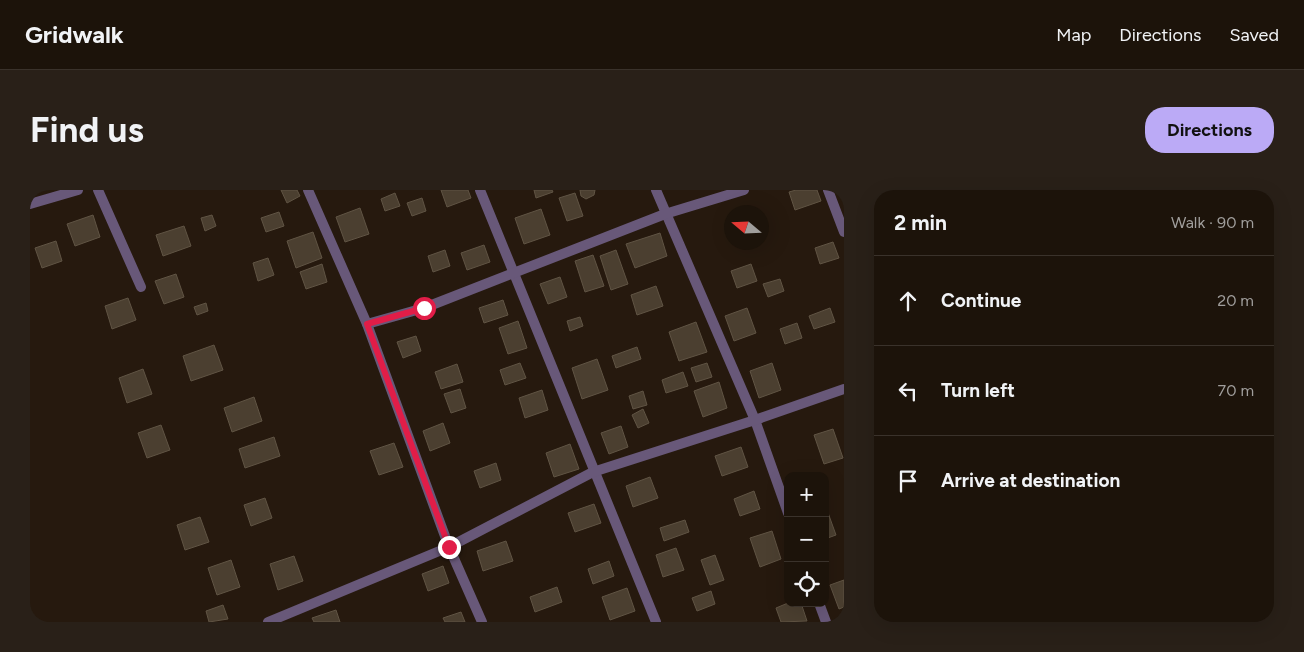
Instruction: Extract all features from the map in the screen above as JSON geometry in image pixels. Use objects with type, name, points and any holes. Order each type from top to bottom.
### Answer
[{"type":"street","points":[[30,204],[78,190]]},
{"type":"street","points":[[98,190],[141,287]]},
{"type":"street","points":[[308,190],[367,324],[449,547],[482,622]]},
{"type":"street","points":[[480,190],[593,472],[656,622]]},
{"type":"street","points":[[656,190],[755,420],[784,502]]},
{"type":"street","points":[[367,324],[424,308],[666,214],[744,190]]},
{"type":"street","points":[[828,190],[844,232]]},
{"type":"street","points":[[268,622],[449,547],[593,472],[844,389]]},
{"type":"street","points":[[821,607],[826,622]]},
{"type":"building","points":[[281,190],[297,190],[300,196],[287,203]]},
{"type":"building","points":[[441,190],[468,190],[471,198],[447,207]]},
{"type":"building","points":[[534,190],[552,190],[553,192],[536,198]]},
{"type":"building","points":[[580,190],[595,190],[594,195],[586,199],[581,196]]},
{"type":"building","points":[[817,190],[821,201],[795,210],[789,192]]},
{"type":"building","points":[[395,193],[400,206],[385,211],[381,199]]},
{"type":"building","points":[[575,193],[583,216],[567,221],[559,198]]},
{"type":"building","points":[[422,198],[426,211],[412,216],[407,203]]},
{"type":"building","points":[[360,208],[369,234],[345,242],[336,217]]},
{"type":"building","points":[[541,209],[550,235],[524,244],[515,218]]},
{"type":"building","points":[[279,212],[284,226],[266,232],[261,218]]},
{"type":"building","points":[[93,215],[100,237],[75,246],[67,224]]},
{"type":"building","points":[[212,215],[216,226],[205,231],[201,218]]},
{"type":"building","points":[[184,226],[191,246],[163,256],[156,235]]},
{"type":"building","points":[[313,232],[322,258],[296,268],[287,241]]},
{"type":"building","points":[[660,233],[667,256],[635,268],[626,244]]},
{"type":"building","points":[[56,241],[62,261],[42,268],[35,248]]},
{"type":"building","points":[[833,242],[839,258],[820,264],[815,248]]},
{"type":"building","points":[[484,245],[490,262],[467,270],[461,253]]},
{"type":"building","points":[[445,250],[450,266],[433,272],[428,256]]},
{"type":"building","points":[[616,250],[628,284],[611,290],[600,256]]},
{"type":"building","points":[[593,255],[604,286],[585,292],[575,261]]},
{"type":"building","points":[[268,258],[274,275],[258,281],[253,263]]},
{"type":"building","points":[[322,264],[327,282],[306,289],[300,272]]},
{"type":"building","points":[[751,264],[757,281],[737,288],[731,271]]},
{"type":"building","points":[[176,274],[184,297],[164,304],[155,281]]},
{"type":"building","points":[[560,277],[567,297],[548,304],[540,284]]},
{"type":"building","points":[[780,279],[784,291],[768,297],[763,284]]},
{"type":"building","points":[[656,286],[663,306],[637,315],[631,295]]},
{"type":"building","points":[[128,298],[136,320],[112,329],[105,306]]},
{"type":"building","points":[[503,300],[508,315],[484,323],[479,308]]},
{"type":"building","points":[[206,303],[208,311],[197,315],[194,307]]},
{"type":"building","points":[[747,308],[756,333],[734,341],[725,316]]},
{"type":"building","points":[[830,308],[835,322],[814,329],[809,316]]},
{"type":"building","points":[[580,317],[583,326],[570,331],[567,321]]},
{"type":"building","points":[[518,321],[527,348],[508,354],[499,328]]},
{"type":"building","points":[[696,322],[707,352],[679,361],[669,332]]},
{"type":"building","points":[[797,323],[802,338],[785,344],[780,329]]},
{"type":"building","points":[[416,336],[421,351],[403,358],[397,342]]},
{"type":"building","points":[[214,345],[223,370],[191,381],[183,356]]},
{"type":"building","points":[[637,347],[641,359],[616,368],[612,356]]},
{"type":"building","points":[[597,359],[608,390],[582,399],[572,368]]},
{"type":"building","points":[[520,363],[526,378],[505,385],[500,370]]},
{"type":"building","points":[[707,363],[712,377],[696,382],[691,368]]},
{"type":"building","points":[[772,363],[781,390],[759,398],[750,371]]},
{"type":"building","points":[[457,364],[463,382],[441,389],[435,372]]},
{"type":"building","points":[[143,369],[152,394],[127,403],[119,378]]},
{"type":"building","points":[[683,372],[688,386],[666,393],[662,380]]},
{"type":"building","points":[[719,382],[727,408],[703,417],[694,391]]},
{"type":"building","points":[[460,389],[466,408],[451,413],[444,394]]},
{"type":"building","points":[[542,390],[548,410],[525,418],[519,398]]},
{"type":"building","points":[[643,391],[647,405],[633,409],[629,396]]},
{"type":"building","points":[[254,397],[262,421],[232,432],[224,408]]},
{"type":"building","points":[[643,409],[649,423],[638,428],[632,415]]},
{"type":"building","points":[[443,423],[450,443],[430,451],[423,431]]},
{"type":"building","points":[[161,425],[170,450],[147,458],[138,433]]},
{"type":"building","points":[[621,426],[628,447],[609,454],[601,433]]},
{"type":"building","points":[[833,429],[843,458],[824,464],[814,435]]},
{"type":"building","points":[[274,437],[280,456],[245,468],[239,449]]},
{"type":"building","points":[[394,443],[403,467],[379,475],[370,451]]},
{"type":"building","points":[[570,444],[579,469],[554,477],[546,453]]},
{"type":"building","points":[[741,447],[748,467],[722,476],[715,456]]},
{"type":"building","points":[[496,463],[501,480],[480,488],[474,471]]},
{"type":"building","points":[[650,477],[658,498],[633,507],[626,486]]},
{"type":"building","points":[[754,491],[760,509],[740,516],[734,499]]},
{"type":"building","points":[[265,498],[272,518],[251,526],[244,505]]},
{"type":"building","points":[[594,504],[601,523],[575,532],[568,513]]},
{"type":"building","points":[[829,516],[836,535],[829,538]]},
{"type":"building","points":[[200,517],[209,542],[185,550],[177,525]]},
{"type":"building","points":[[685,520],[689,532],[664,541],[660,528]]},
{"type":"building","points":[[772,531],[781,559],[760,567],[750,538]]},
{"type":"building","points":[[506,541],[513,561],[483,571],[477,551]]},
{"type":"building","points":[[676,548],[684,570],[663,577],[656,555]]},
{"type":"building","points":[[715,555],[724,580],[710,585],[701,560]]},
{"type":"building","points":[[294,556],[303,581],[278,590],[270,564]]},
{"type":"building","points":[[231,560],[240,587],[217,595],[208,568]]},
{"type":"building","points":[[609,561],[614,576],[593,584],[588,569]]},
{"type":"building","points":[[443,566],[449,583],[428,591],[422,574]]},
{"type":"building","points":[[844,580],[844,607],[839,609],[830,585]]},
{"type":"building","points":[[557,587],[562,602],[535,612],[530,597]]},
{"type":"building","points":[[627,588],[635,611],[610,620],[602,597]]},
{"type":"building","points":[[711,591],[715,604],[697,611],[692,598]]},
{"type":"building","points":[[223,605],[228,619],[209,622],[206,611]]},
{"type":"building","points":[[784,605],[784,607],[802,607],[807,621],[781,622],[776,608]]},
{"type":"building","points":[[336,610],[340,622],[314,622],[312,618]]},
{"type":"building","points":[[461,612],[465,622],[445,622],[443,618]]},
{"type":"route","points":[[424,308],[367,324],[449,547]]}]
